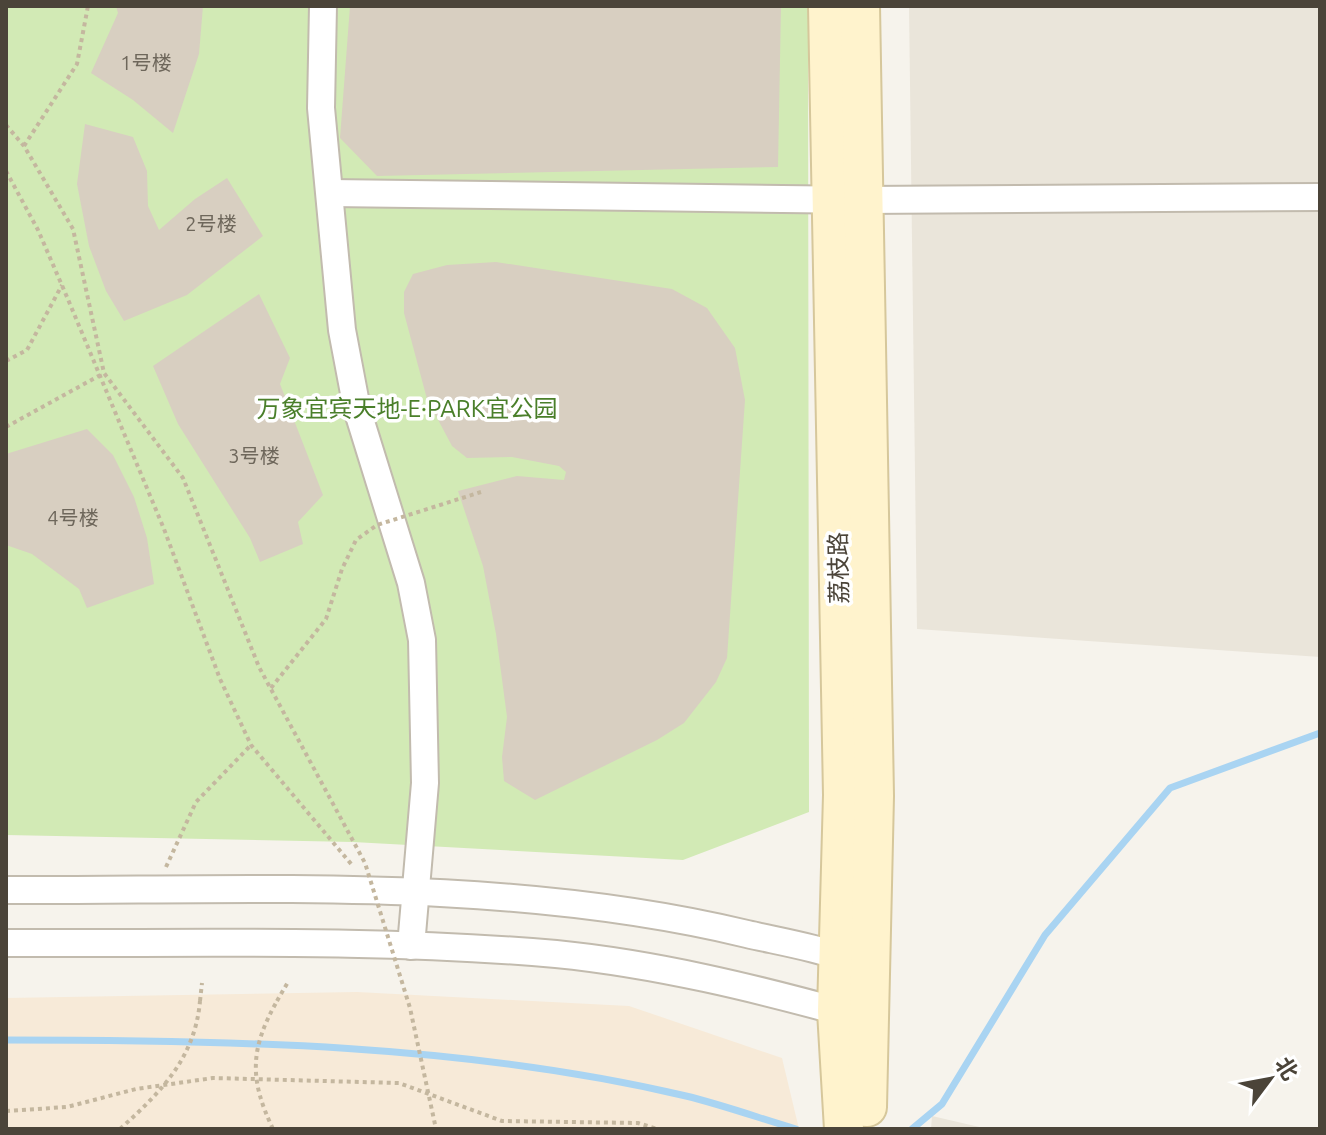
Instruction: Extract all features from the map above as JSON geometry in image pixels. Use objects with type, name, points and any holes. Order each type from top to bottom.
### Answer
[{"type":"street","points":[[323,6],[321,108],[342,330],[357,409],[411,583],[422,640],[425,768],[411,946]]},
{"type":"street","name":"荔枝路","points":[[828,6],[848,200]]},
{"type":"street","name":"荔枝路","points":[[855,1114],[854,962],[843,795],[848,200],[860,6]]},
{"type":"street","points":[[330,193],[848,200],[1320,197]]},
{"type":"street","points":[[6,890],[416,894],[562,901],[718,927],[854,962]]},
{"type":"street","points":[[6,943],[411,946],[557,955],[640,966],[853,1015]]},
{"type":"path","points":[[24,146],[77,64],[88,6]]},
{"type":"path","points":[[6,125],[24,146],[73,229],[104,373],[183,478],[203,520],[230,601],[271,688],[365,863],[410,1008],[436,1129]]},
{"type":"path","points":[[6,171],[38,230],[62,285],[164,529],[220,679],[251,745],[355,869]]},
{"type":"path","points":[[6,361],[27,350],[62,285]]},
{"type":"path","points":[[6,427],[104,373]]},
{"type":"path","points":[[271,688],[326,619],[342,569],[356,540],[377,525],[481,492]]},
{"type":"path","points":[[165,869],[196,802],[251,745]]},
{"type":"path","points":[[273,1129],[262,1106],[253,1066],[267,1019],[288,982]]},
{"type":"path","points":[[120,1129],[160,1093],[184,1060],[198,1026],[202,983]]},
{"type":"path","points":[[6,1111],[67,1107],[136,1089],[213,1078],[399,1083],[502,1121],[638,1123],[657,1129]]},
{"type":"shaded area","points":[[909,6],[1320,6],[1320,657],[917,629]]},
{"type":"shaded area","points":[[357,992],[629,1006],[782,1058],[799,1129],[6,1129],[6,998]]},
{"type":"shaded area","points":[[932,1116],[988,1129],[931,1129]]},
{"type":"green space","name":"万象宜宾天地-E·PARK宜公园","points":[[6,6],[808,6],[809,812],[683,860],[353,842],[6,835]]},
{"type":"building","points":[[116,6],[203,6],[199,54],[173,133],[133,100],[91,73],[118,13]]},
{"type":"building","points":[[350,6],[781,6],[778,167],[377,176],[340,138]]},
{"type":"building","points":[[85,124],[133,137],[147,171],[148,206],[159,230],[195,199],[227,178],[263,236],[187,295],[124,321],[106,291],[89,246],[77,184]]},
{"type":"building","points":[[496,262],[672,289],[707,308],[735,348],[745,400],[727,658],[716,682],[684,723],[657,740],[535,800],[504,781],[502,757],[507,717],[496,634],[483,566],[458,491],[517,476],[564,480],[566,472],[559,466],[512,457],[467,458],[452,446],[427,399],[404,313],[404,292],[413,274],[447,265]]},
{"type":"building","points":[[259,294],[290,358],[280,384],[323,495],[298,522],[303,544],[260,562],[250,538],[178,424],[153,366]]},
{"type":"building","points":[[87,429],[113,455],[134,497],[147,538],[154,584],[87,608],[79,589],[32,554],[6,545],[6,454]]},
{"type":"waterway","points":[[912,1129],[942,1104],[1045,935],[1170,788],[1320,733]]},
{"type":"waterway","points":[[6,1040],[177,1041],[433,1055],[603,1079],[700,1100],[796,1129]]}]
